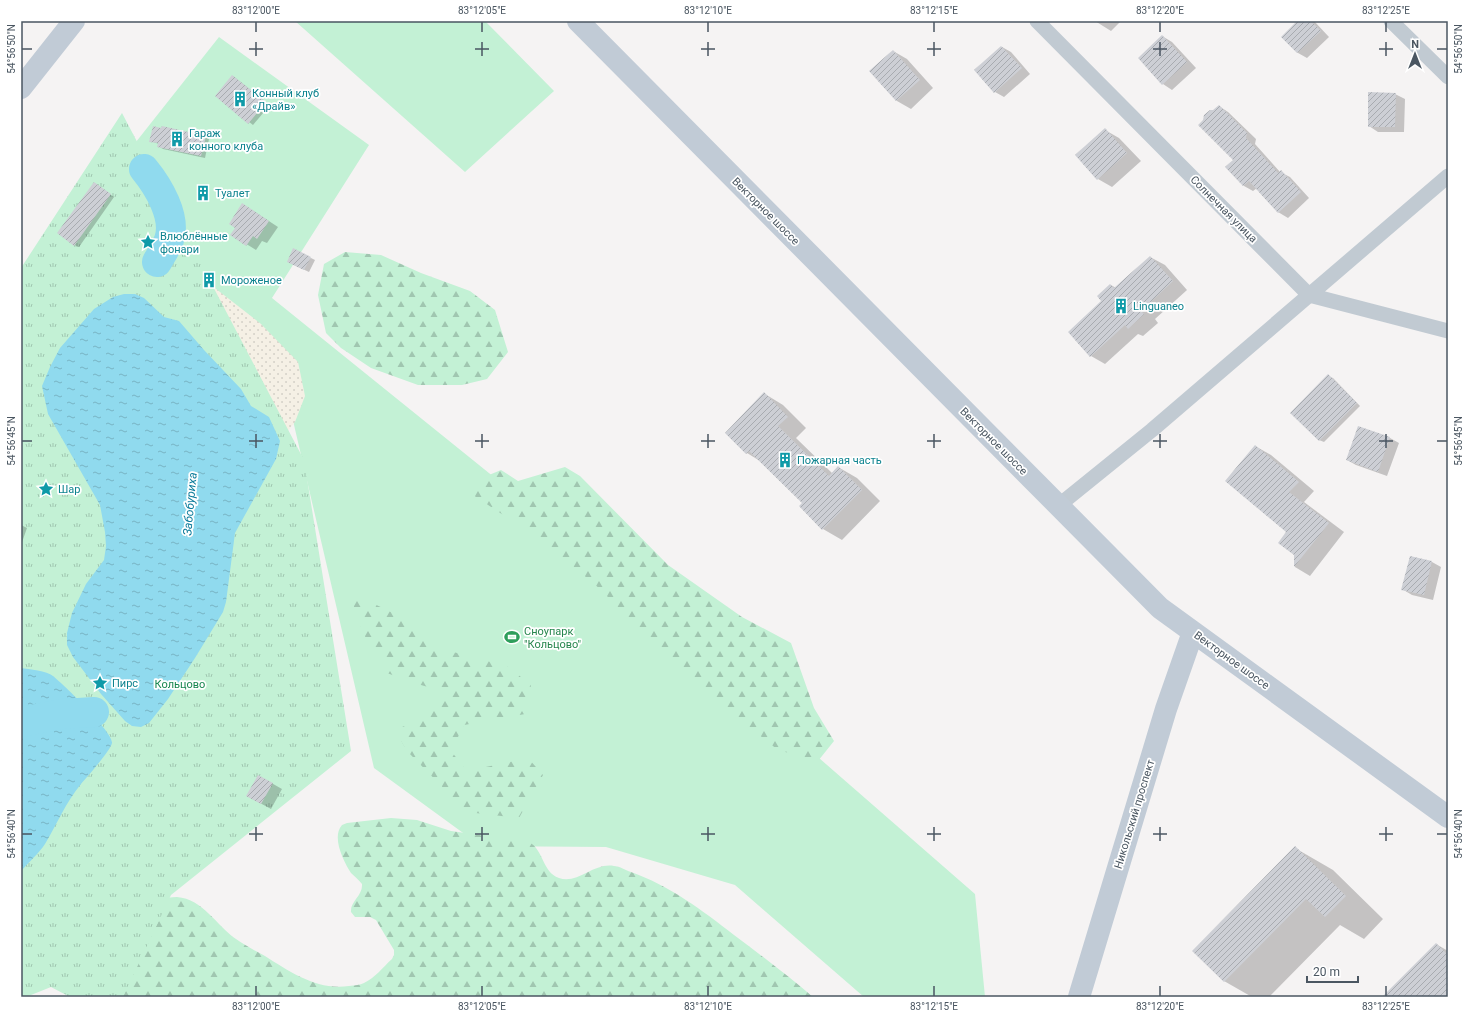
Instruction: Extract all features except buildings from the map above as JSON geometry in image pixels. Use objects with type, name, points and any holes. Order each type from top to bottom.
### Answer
[{"type":"main road","points":[[21,88],[74,21]]},
{"type":"main road","name":"Векторное шоссе","points":[[578,21],[1160,608],[1448,817]]},
{"type":"main road","name":"Никольский проспект","points":[[1079,997],[1166,709],[1193,632]]},
{"type":"street","name":"Солнечная улица","points":[[1037,21],[1309,295]]},
{"type":"street","points":[[1391,21],[1448,78]]},
{"type":"street","points":[[1058,506],[1152,430],[1448,176]]},
{"type":"street","points":[[1309,295],[1448,331]]},
{"type":"green space","points":[[295,21],[485,21],[554,91],[465,172]]},
{"type":"green space","name":"Сноупарк \"Кольцово\"","points":[[219,37],[369,145],[272,298],[530,506],[975,894],[985,997],[864,997],[735,885],[606,847],[481,846],[374,768],[291,412],[113,171]]},
{"type":"green space","name":"Кольцово","points":[[122,113],[304,460],[351,751],[171,895],[123,997],[70,997],[51,987],[26,997],[21,997],[21,268]]},
{"type":"green space","points":[[345,252],[381,255],[421,273],[470,291],[495,310],[508,352],[487,379],[462,385],[418,385],[371,368],[341,348],[326,333],[318,295],[324,264]]},
{"type":"green space","points":[[565,467],[580,476],[668,565],[742,617],[791,643],[814,708],[834,741],[818,761],[778,750],[688,678],[600,589],[547,544],[470,493],[477,480],[501,470],[518,481]]},
{"type":"green space","points":[[364,599],[391,612],[438,648],[507,666],[531,685],[525,714],[464,725],[451,751],[467,771],[528,758],[543,775],[519,818],[467,812],[407,751],[395,730],[426,717],[442,691],[387,673],[363,633],[352,601]]},
{"type":"green space","points":[[391,818],[417,820],[451,831],[529,842],[538,850],[549,871],[559,878],[572,879],[600,867],[614,866],[645,878],[672,891],[698,908],[813,997],[97,997],[159,899],[172,897],[186,899],[195,903],[236,939],[305,979],[326,986],[338,987],[359,985],[368,981],[392,959],[394,950],[376,920],[370,917],[355,917],[351,912],[352,905],[361,892],[362,884],[351,873],[345,863],[338,843],[338,836],[342,825],[347,823]]},
{"type":"sand","points":[[211,285],[261,324],[298,362],[305,396],[295,422],[280,441]]},
{"type":"water","points":[[124,294],[135,294],[144,298],[164,317],[179,321],[241,389],[251,406],[269,417],[280,441],[276,459],[235,533],[226,602],[223,612],[168,699],[149,723],[141,727],[132,726],[125,721],[101,694],[73,657],[67,645],[67,633],[72,613],[86,584],[104,560],[106,546],[105,532],[100,505],[48,414],[42,386],[60,348],[94,309],[113,297]]},
{"type":"water","points":[[21,668],[50,674],[53,676],[77,698],[105,729],[112,743],[71,798],[45,844],[21,871]]},
{"type":"waterway","name":"Забобуриха","points":[[144,169],[155,184],[165,202],[170,222],[171,231],[169,240],[157,262]]},
{"type":"waterway","name":"Забобуриха","points":[[21,722],[62,714],[94,712]]},
{"type":"place","name":"Конный клуб «Драйв»","points":[[240,99]]},
{"type":"place","name":"Гараж конного клуба","points":[[177,139]]},
{"type":"place","name":"Туалет","points":[[203,193]]},
{"type":"place","name":"Влюблённые фонари","points":[[148,242]]},
{"type":"place","name":"Мороженое","points":[[209,280]]},
{"type":"place","name":"Linguaneo","points":[[1121,306]]},
{"type":"place","name":"Пожарная часть","points":[[785,460]]},
{"type":"place","name":"Шар","points":[[46,489]]},
{"type":"place","name":"Сноупарк \"Кольцово\"","points":[[512,637]]},
{"type":"place","name":"Пирс","points":[[100,683]]}]
